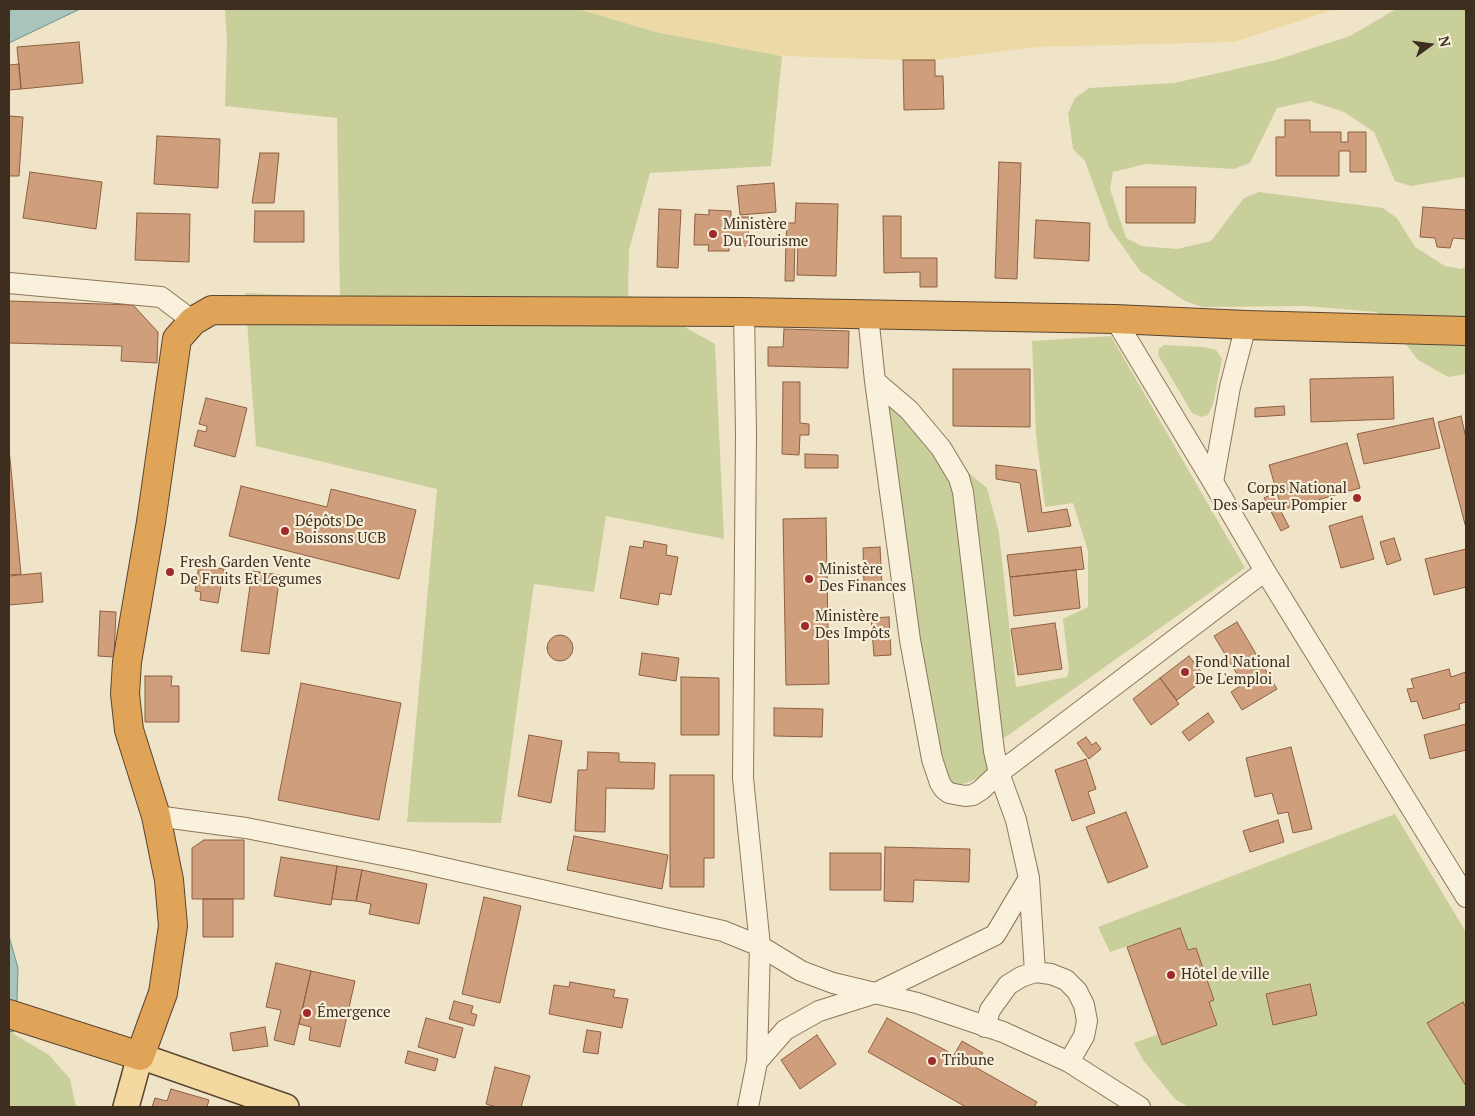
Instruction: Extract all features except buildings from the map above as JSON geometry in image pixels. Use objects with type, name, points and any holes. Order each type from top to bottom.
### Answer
[{"type":"highway","points":[[9,1014],[140,1056],[163,993],[173,926],[169,880],[156,816],[129,730],[125,694],[127,662],[177,339],[193,321],[212,310],[868,314],[1115,319],[1466,333]]},
{"type":"main road","points":[[126,1107],[140,1056],[286,1107]]},
{"type":"street","points":[[9,283],[161,296],[193,321]]},
{"type":"street","points":[[744,312],[746,462],[743,778],[760,946],[757,1062],[748,1107]]},
{"type":"street","points":[[868,314],[875,381],[910,640],[932,759],[940,783],[949,793],[965,796],[981,790],[998,773],[1265,571]]},
{"type":"street","points":[[1115,319],[1214,482],[1265,571],[1466,897]]},
{"type":"street","points":[[1214,482],[1230,387],[1246,325]]},
{"type":"street","points":[[875,381],[909,410],[941,448],[959,478],[964,492],[994,751],[998,773],[1016,820],[1029,878],[1035,972]]},
{"type":"street","points":[[156,816],[246,828],[413,861],[723,931],[760,946],[800,971],[834,983],[917,1003],[1003,1032],[1069,1062],[1140,1107]]},
{"type":"street","points":[[757,1062],[785,1030],[819,1011],[876,994],[996,935],[1029,878]]},
{"type":"street","points":[[985,1027],[990,1010],[1008,985],[1021,976],[1035,972],[1051,974],[1066,980],[1077,991],[1084,1005],[1086,1021],[1084,1036],[1069,1062]]},
{"type":"green space","points":[[225,9],[579,9],[656,32],[782,56],[771,166],[650,173],[629,250],[628,295],[715,344],[724,539],[606,516],[594,592],[534,584],[501,823],[407,822],[437,489],[256,446],[245,293],[340,297],[337,118],[225,106],[227,40]]},
{"type":"green space","points":[[1396,9],[1466,10],[1466,178],[1411,186],[1395,181],[1374,132],[1344,112],[1310,101],[1277,108],[1250,163],[1234,169],[1146,164],[1113,172],[1110,189],[1126,238],[1142,246],[1177,249],[1211,241],[1244,198],[1259,192],[1383,208],[1397,218],[1415,247],[1445,266],[1462,269],[1466,266],[1466,374],[1448,377],[1418,360],[1386,318],[1376,312],[1306,306],[1202,307],[1185,301],[1140,271],[1109,227],[1085,161],[1073,149],[1068,113],[1075,98],[1089,88],[1174,83],[1276,60],[1350,36]]},
{"type":"green space","points":[[1111,336],[1245,568],[1007,736],[991,744],[996,772],[955,787],[935,760],[877,380],[957,463],[987,488],[999,533],[1016,687],[1067,677],[1069,670],[1063,619],[1088,607],[1088,551],[1073,503],[1045,507],[1036,435],[1032,341]]},
{"type":"green space","points":[[1164,345],[1204,347],[1216,350],[1222,359],[1213,404],[1208,415],[1201,417],[1192,413],[1158,355],[1159,349]]},
{"type":"green space","points":[[1395,814],[1466,932],[1466,1107],[1189,1107],[1176,1100],[1143,1060],[1134,1043],[1158,1034],[1162,1045],[1217,1025],[1209,1002],[1214,1000],[1196,948],[1188,950],[1180,928],[1110,952],[1098,927]]},
{"type":"green space","points":[[9,1031],[49,1055],[70,1079],[76,1107],[9,1107]]},
{"type":"sand","points":[[579,9],[1336,9],[1234,42],[1036,47],[935,60],[903,60],[782,56],[656,32]]},
{"type":"water","points":[[9,9],[80,9],[9,43]]},
{"type":"water","points":[[9,936],[18,968],[13,1032],[9,1031]]},
{"type":"place","name":"Ministère Du Tourisme","points":[[713,234]]},
{"type":"place","name":"Corps National Des Sapeur Pompier","points":[[1357,498]]},
{"type":"place","name":"Dépôts De Boissons UCB","points":[[285,531]]},
{"type":"place","name":"Fresh Garden Vente De Fruits Et Legumes","points":[[170,572]]},
{"type":"place","name":"Ministère Des Finances","points":[[809,579]]},
{"type":"place","name":"Ministère Des Impôts","points":[[805,626]]},
{"type":"place","name":"Fond National De L'emploi","points":[[1185,672]]},
{"type":"place","name":"Hôtel de ville","points":[[1171,975]]},
{"type":"place","name":"Émergence","points":[[307,1013]]},
{"type":"place","name":"Tribune","points":[[932,1061]]}]
